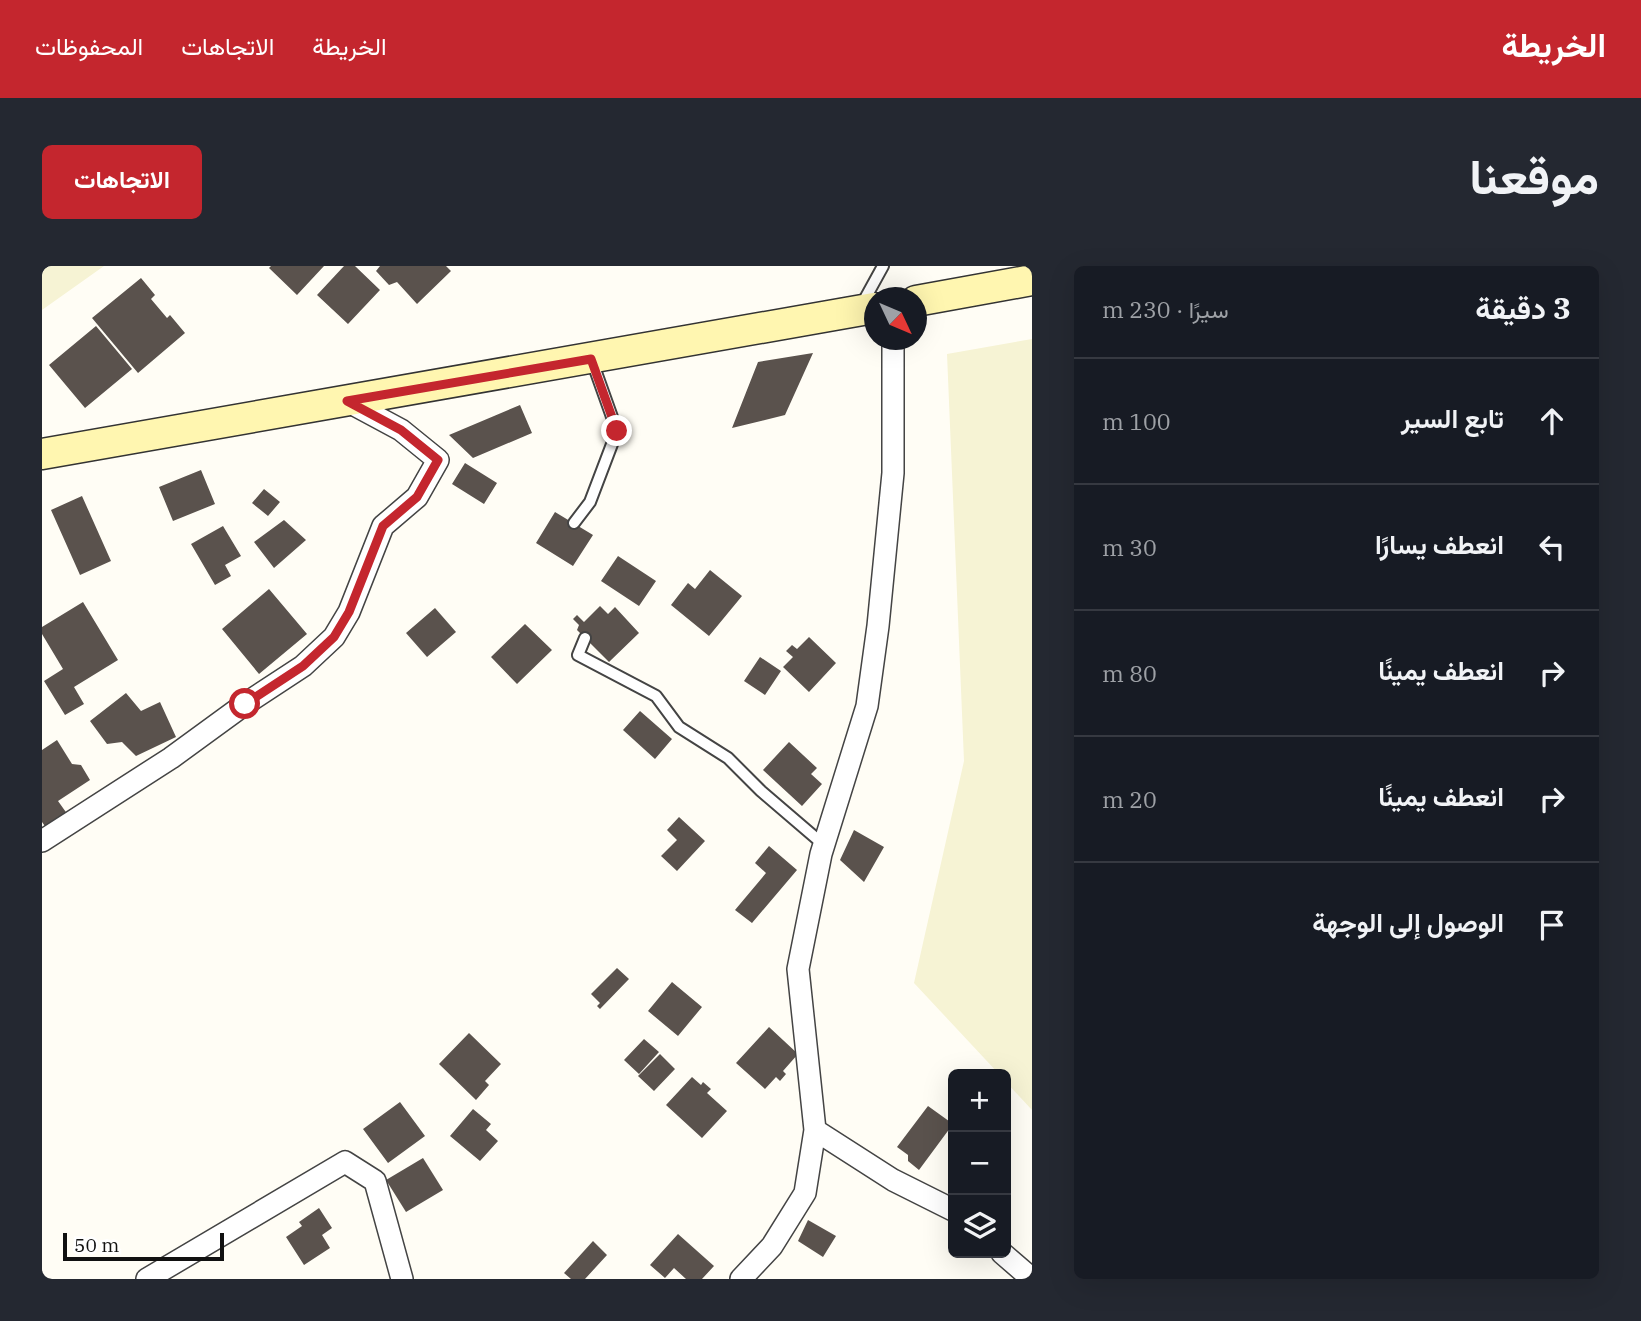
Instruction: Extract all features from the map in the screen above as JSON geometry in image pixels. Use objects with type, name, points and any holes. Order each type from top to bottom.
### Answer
[{"type":"main road","points":[[927,299],[1032,280]]},
{"type":"main road","points":[[42,454],[864,310]]},
{"type":"street","points":[[741,1279],[772,1245],[806,1193],[815,1130],[799,969],[824,845],[867,706],[893,473],[893,350]]},
{"type":"street","points":[[42,841],[171,758],[303,666],[334,637],[349,612],[383,526],[417,497],[438,460],[401,430],[347,401]]},
{"type":"street","points":[[815,1130],[893,1180],[948,1208]]},
{"type":"street","points":[[147,1279],[345,1162],[375,1181],[402,1279]]},
{"type":"street","points":[[1008,1258],[1032,1279]]},
{"type":"lane","points":[[875,287],[883,266]]},
{"type":"lane","points":[[574,523],[590,502],[617,431],[591,359]]},
{"type":"lane","points":[[585,638],[578,655],[656,696],[678,727],[728,758],[761,791],[824,845]]},
{"type":"shaded area","points":[[42,266],[104,266],[42,310]]},
{"type":"shaded area","points":[[1032,339],[1032,1110],[1011,1087],[1011,1069],[994,1069],[914,983],[964,761],[947,354]]},
{"type":"building","points":[[324,266],[297,295],[269,268]]},
{"type":"building","points":[[344,266],[355,266],[380,290],[348,324],[317,295]]},
{"type":"building","points":[[380,266],[446,266],[451,271],[417,304],[397,282],[389,285],[376,271]]},
{"type":"building","points":[[141,278],[155,295],[151,299],[167,318],[170,315],[185,333],[138,373],[92,318]]},
{"type":"building","points":[[96,326],[132,369],[85,408],[49,365]]},
{"type":"building","points":[[813,353],[785,415],[732,428],[758,362]]},
{"type":"building","points":[[520,405],[532,433],[473,458],[449,435]]},
{"type":"building","points":[[465,463],[497,483],[484,504],[452,484]]},
{"type":"building","points":[[201,470],[215,504],[173,521],[159,487]]},
{"type":"building","points":[[264,489],[280,502],[268,516],[252,503]]},
{"type":"building","points":[[82,496],[111,561],[80,575],[51,510]]},
{"type":"building","points":[[555,512],[593,535],[573,566],[536,543]]},
{"type":"building","points":[[284,520],[306,540],[274,568],[254,542]]},
{"type":"building","points":[[223,526],[241,556],[225,565],[231,576],[215,585],[191,544]]},
{"type":"building","points":[[618,556],[656,581],[639,606],[601,581]]},
{"type":"building","points":[[710,570],[742,596],[709,636],[671,605],[688,583],[695,589]]},
{"type":"building","points":[[269,589],[307,634],[259,674],[222,629]]},
{"type":"building","points":[[83,602],[118,660],[74,687],[84,704],[65,715],[44,681],[63,669],[42,634],[42,627]]},
{"type":"building","points":[[600,606],[608,614],[615,607],[639,633],[609,662],[577,630],[579,625],[573,619],[577,615],[584,622]]},
{"type":"building","points":[[435,608],[456,632],[427,657],[406,633]]},
{"type":"building","points":[[525,624],[552,650],[517,684],[491,657]]},
{"type":"building","points":[[809,637],[836,663],[809,692],[783,667],[793,657],[786,651],[792,645],[797,649]]},
{"type":"building","points":[[760,657],[781,671],[765,695],[744,681]]},
{"type":"building","points":[[126,693],[141,711],[160,702],[176,737],[136,756],[122,742],[107,744],[90,721]]},
{"type":"building","points":[[640,711],[672,739],[655,759],[623,730]]},
{"type":"building","points":[[57,740],[72,764],[81,765],[90,780],[58,801],[68,815],[47,829],[42,822],[42,750]]},
{"type":"building","points":[[789,742],[817,768],[811,774],[822,784],[802,806],[763,770]]},
{"type":"building","points":[[679,817],[705,841],[677,871],[661,856],[677,840],[667,830]]},
{"type":"building","points":[[854,830],[884,847],[864,882],[840,860]]},
{"type":"building","points":[[769,846],[797,870],[752,923],[735,910],[766,873],[755,863]]},
{"type":"building","points":[[617,968],[629,979],[600,1009],[597,1006],[600,1003],[591,994]]},
{"type":"building","points":[[672,982],[702,1007],[678,1036],[648,1011]]},
{"type":"building","points":[[769,1027],[798,1054],[783,1071],[786,1074],[780,1081],[776,1077],[765,1089],[736,1063]]},
{"type":"building","points":[[469,1033],[501,1064],[485,1081],[489,1085],[476,1100],[439,1064]]},
{"type":"building","points":[[644,1039],[659,1052],[639,1074],[624,1060]]},
{"type":"building","points":[[660,1054],[675,1069],[654,1091],[638,1076]]},
{"type":"building","points":[[692,1077],[711,1089],[707,1093],[727,1111],[702,1138],[666,1105]]},
{"type":"building","points":[[400,1102],[425,1136],[388,1163],[363,1129]]},
{"type":"building","points":[[928,1106],[948,1120],[948,1131],[919,1170],[908,1161],[908,1155],[897,1147]]},
{"type":"building","points":[[473,1109],[491,1124],[486,1130],[498,1141],[480,1161],[450,1136]]},
{"type":"building","points":[[423,1158],[443,1190],[406,1212],[386,1180]]},
{"type":"building","points":[[319,1208],[332,1228],[322,1235],[330,1248],[304,1265],[286,1237],[302,1226],[299,1222]]},
{"type":"building","points":[[808,1220],[836,1236],[823,1257],[798,1241]]},
{"type":"building","points":[[678,1234],[714,1266],[702,1279],[686,1279],[674,1268],[665,1278],[650,1265]]},
{"type":"building","points":[[593,1241],[607,1255],[585,1279],[571,1279],[564,1273]]},
{"type":"route","points":[[245,704],[303,666],[334,637],[349,612],[383,526],[417,497],[438,460],[401,430],[347,401],[591,359],[617,431]]}]
